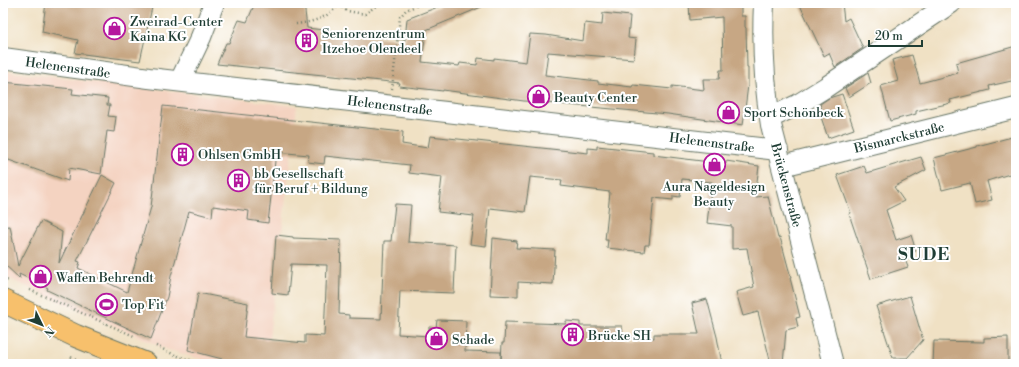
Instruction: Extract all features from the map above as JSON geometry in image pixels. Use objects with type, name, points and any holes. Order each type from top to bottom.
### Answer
[{"type":"main road","points":[[9,293],[76,336],[150,355]]},
{"type":"street","points":[[180,81],[201,37],[214,3]]},
{"type":"street","name":"Brückenstraße","points":[[764,3],[763,57],[766,96],[770,118],[833,364]]},
{"type":"street","points":[[770,118],[797,105],[951,3]]},
{"type":"street","name":"Helenenstraße","points":[[3,58],[180,81],[390,105],[780,158]]},
{"type":"street","name":"Bismarckstraße","points":[[780,158],[1016,108]]},
{"type":"path","points":[[296,24],[312,23],[329,15],[340,4],[348,11],[365,14],[380,3]]},
{"type":"path","points":[[390,105],[400,17],[406,10],[423,3]]},
{"type":"path","points":[[3,279],[9,293]]},
{"type":"path","points":[[28,290],[140,339]]},
{"type":"path","points":[[150,355],[175,354],[202,364]]},
{"type":"shaded area","points":[[3,71],[297,106],[266,364],[217,364],[166,349],[3,276]]},
{"type":"building","name":"Zweirad-Center Kaina KG","points":[[46,3],[153,3],[140,61],[75,53],[78,40],[42,32]]},
{"type":"building","points":[[255,3],[304,3],[307,28],[405,40],[407,19],[448,3],[491,3],[426,30],[422,62],[459,66],[460,63],[477,65],[478,58],[494,60],[494,58],[526,62],[530,34],[583,41],[585,23],[602,25],[603,13],[630,16],[628,38],[636,39],[634,59],[548,52],[545,75],[598,81],[598,83],[632,87],[633,85],[672,89],[672,86],[704,90],[703,79],[719,79],[720,70],[723,70],[722,17],[690,20],[689,3],[741,3],[741,16],[745,16],[748,67],[748,85],[743,125],[668,114],[524,101],[443,90],[399,86],[400,83],[217,64],[226,43],[229,43],[239,20],[247,22]]},
{"type":"building","points":[[799,3],[842,3],[844,21],[849,18],[863,48],[835,67],[829,53],[824,56]]},
{"type":"building","points":[[1016,46],[1016,80],[989,86],[990,90],[950,100],[951,103],[916,111],[916,114],[890,121],[881,86],[898,81],[892,60],[912,55],[920,83],[958,73],[956,63]]},
{"type":"building","points":[[868,73],[871,83],[849,97],[845,88]]},
{"type":"building","points":[[3,82],[73,89],[72,94],[108,98],[107,105],[110,105],[108,116],[116,117],[114,132],[107,131],[101,174],[69,168],[68,181],[3,158]]},
{"type":"building","points":[[842,94],[854,129],[828,138],[820,114],[823,112],[820,104],[829,98]]},
{"type":"building","points":[[163,106],[403,132],[402,144],[428,148],[430,136],[588,153],[588,148],[597,149],[597,146],[653,152],[653,155],[726,164],[726,161],[759,166],[755,197],[768,196],[778,238],[780,237],[791,278],[800,317],[796,318],[798,327],[786,330],[783,364],[771,364],[758,312],[743,316],[736,292],[754,287],[747,248],[732,249],[732,226],[707,223],[712,182],[682,179],[680,197],[673,196],[673,200],[654,198],[649,245],[645,245],[644,252],[607,248],[608,240],[605,240],[610,192],[561,186],[562,180],[530,177],[525,212],[490,208],[486,246],[470,244],[474,216],[438,212],[442,177],[409,173],[410,165],[325,156],[324,164],[308,162],[309,155],[276,152],[268,223],[248,220],[249,211],[213,206],[212,217],[189,211],[171,276],[167,297],[151,339],[47,290],[48,288],[19,274],[20,279],[3,263],[3,227],[10,226],[18,266],[41,221],[62,232],[59,263],[102,175],[116,183],[77,261],[80,262],[78,268],[127,292],[151,207]]},
{"type":"building","points":[[1016,136],[1016,172],[987,181],[992,200],[975,204],[970,183],[942,190],[934,158]]},
{"type":"building","points":[[921,157],[926,170],[894,187],[904,201],[886,210],[896,240],[911,235],[916,251],[903,255],[908,267],[871,279],[849,214],[851,213],[837,175],[864,166],[867,173]]},
{"type":"building","points":[[395,204],[411,205],[408,242],[456,245],[454,293],[400,291],[398,334],[429,336],[429,327],[436,328],[437,320],[466,321],[465,351],[501,352],[501,360],[502,343],[504,343],[505,322],[566,324],[566,321],[580,322],[580,326],[622,326],[623,337],[654,338],[654,334],[699,334],[692,303],[707,299],[722,364],[241,364],[188,350],[198,293],[248,303],[244,337],[305,343],[305,335],[324,336],[327,265],[291,264],[288,295],[272,293],[276,235],[293,238],[341,240],[339,314],[349,315],[349,318],[381,319],[384,241],[391,241]]},
{"type":"building","points":[[493,238],[517,241],[516,248],[555,250],[553,284],[518,282],[518,296],[490,295]]},
{"type":"building","points":[[910,296],[923,340],[907,358],[893,358],[876,306]]},
{"type":"building","points":[[1008,337],[1008,364],[933,364],[934,341],[984,342],[984,338]]},
{"type":"place","name":"Zweirad-Center Kaina KG","points":[[114,28]]},
{"type":"place","name":"Seniorenzentrum Itzehoe Olendeel","points":[[306,40]]},
{"type":"place","name":"Beauty Center","points":[[539,97]]},
{"type":"place","name":"Sport Schönbeck","points":[[729,112]]},
{"type":"place","name":"Ohlsen GmbH","points":[[182,154]]},
{"type":"place","name":"Aura Nageldesign Beauty","points":[[714,164]]},
{"type":"place","name":"bb Gesellschaft für Beruf + Bildung","points":[[238,180]]},
{"type":"place","name":"Waffen Behrendt","points":[[41,277]]},
{"type":"place","name":"Top Fit","points":[[106,304]]},
{"type":"place","name":"Brücke SH","points":[[573,335]]},
{"type":"place","name":"Schade","points":[[437,339]]},
{"type":"district","name":"SUDE","points":[[924,254]]}]
